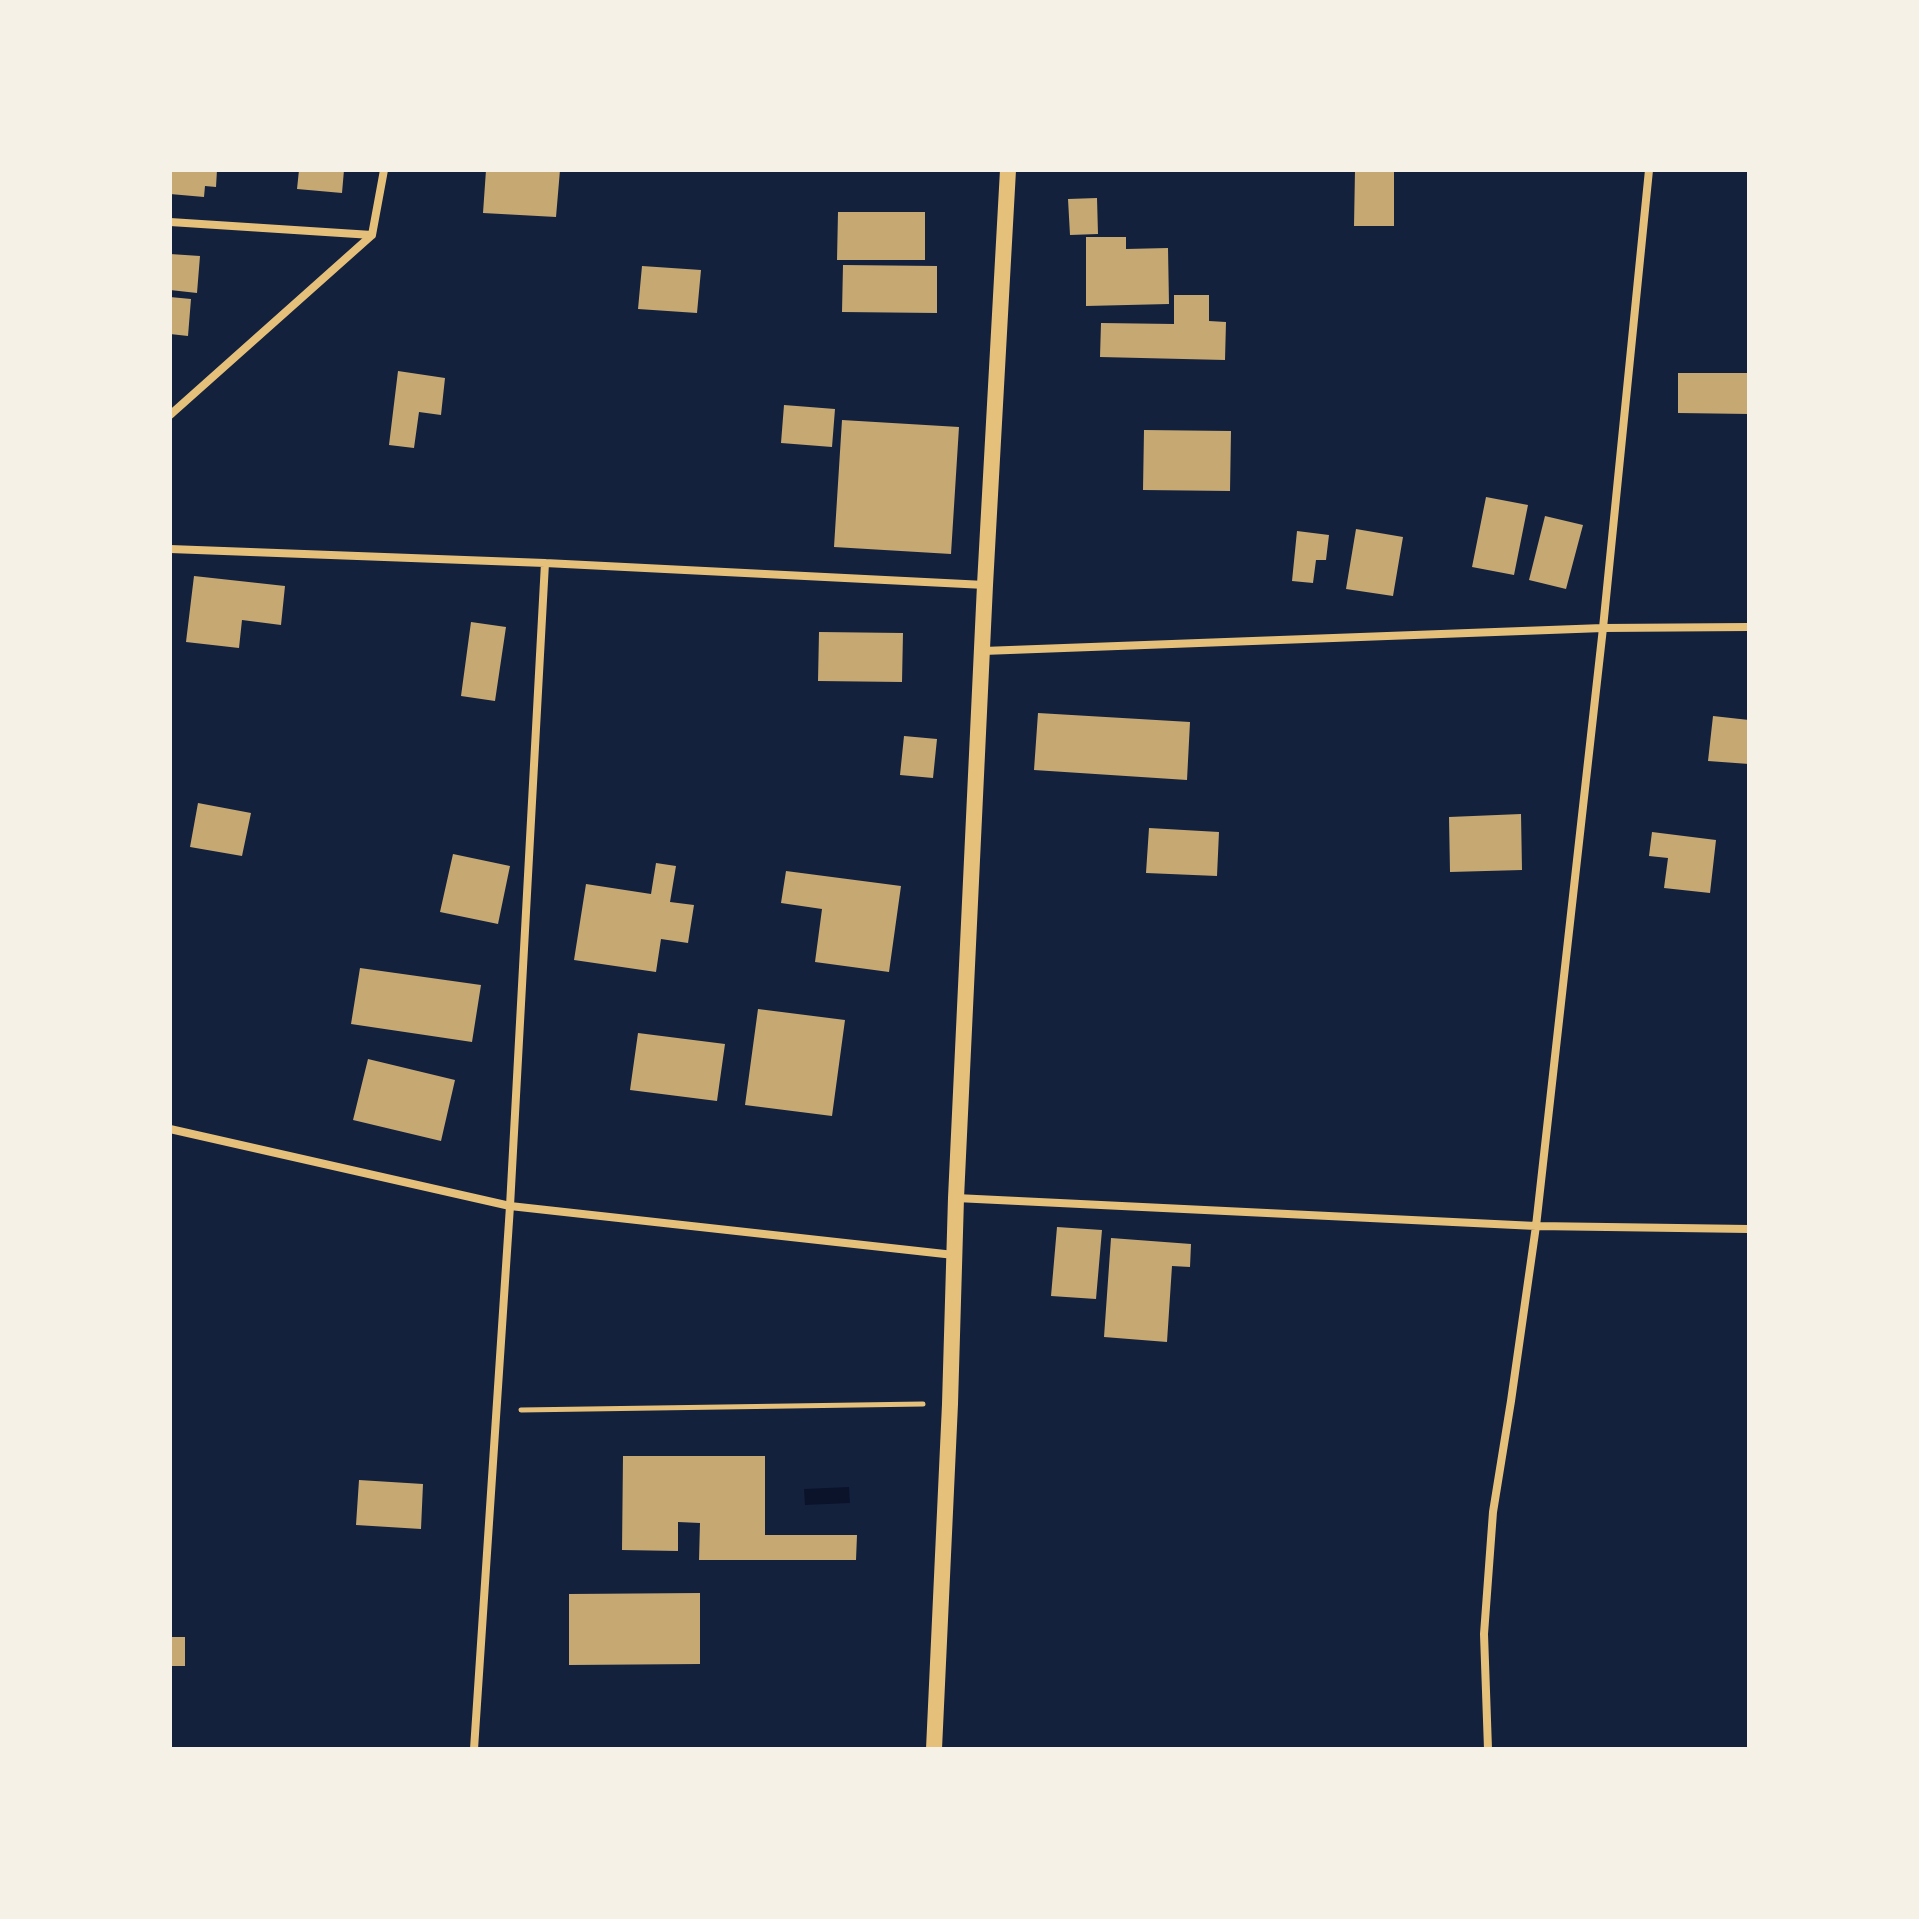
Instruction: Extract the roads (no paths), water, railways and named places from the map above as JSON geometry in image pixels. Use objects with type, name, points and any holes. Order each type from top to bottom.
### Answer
[{"type":"main road","points":[[934,1749],[956,1198],[1008,170]]},
{"type":"street","points":[[170,415],[372,235],[384,170]]},
{"type":"street","points":[[1488,1749],[1484,1634],[1493,1512],[1536,1226],[1603,628],[1649,170]]},
{"type":"street","points":[[170,222],[372,235]]},
{"type":"street","points":[[170,549],[545,563],[985,585]]},
{"type":"street","points":[[474,1749],[510,1206],[545,563]]},
{"type":"street","points":[[983,651],[1603,628],[1749,627]]},
{"type":"street","points":[[170,1129],[510,1206],[955,1255]]},
{"type":"street","points":[[956,1198],[1536,1226],[1749,1229]]},
{"type":"water","points":[[849,1487],[850,1503],[805,1505],[804,1489]]}]
